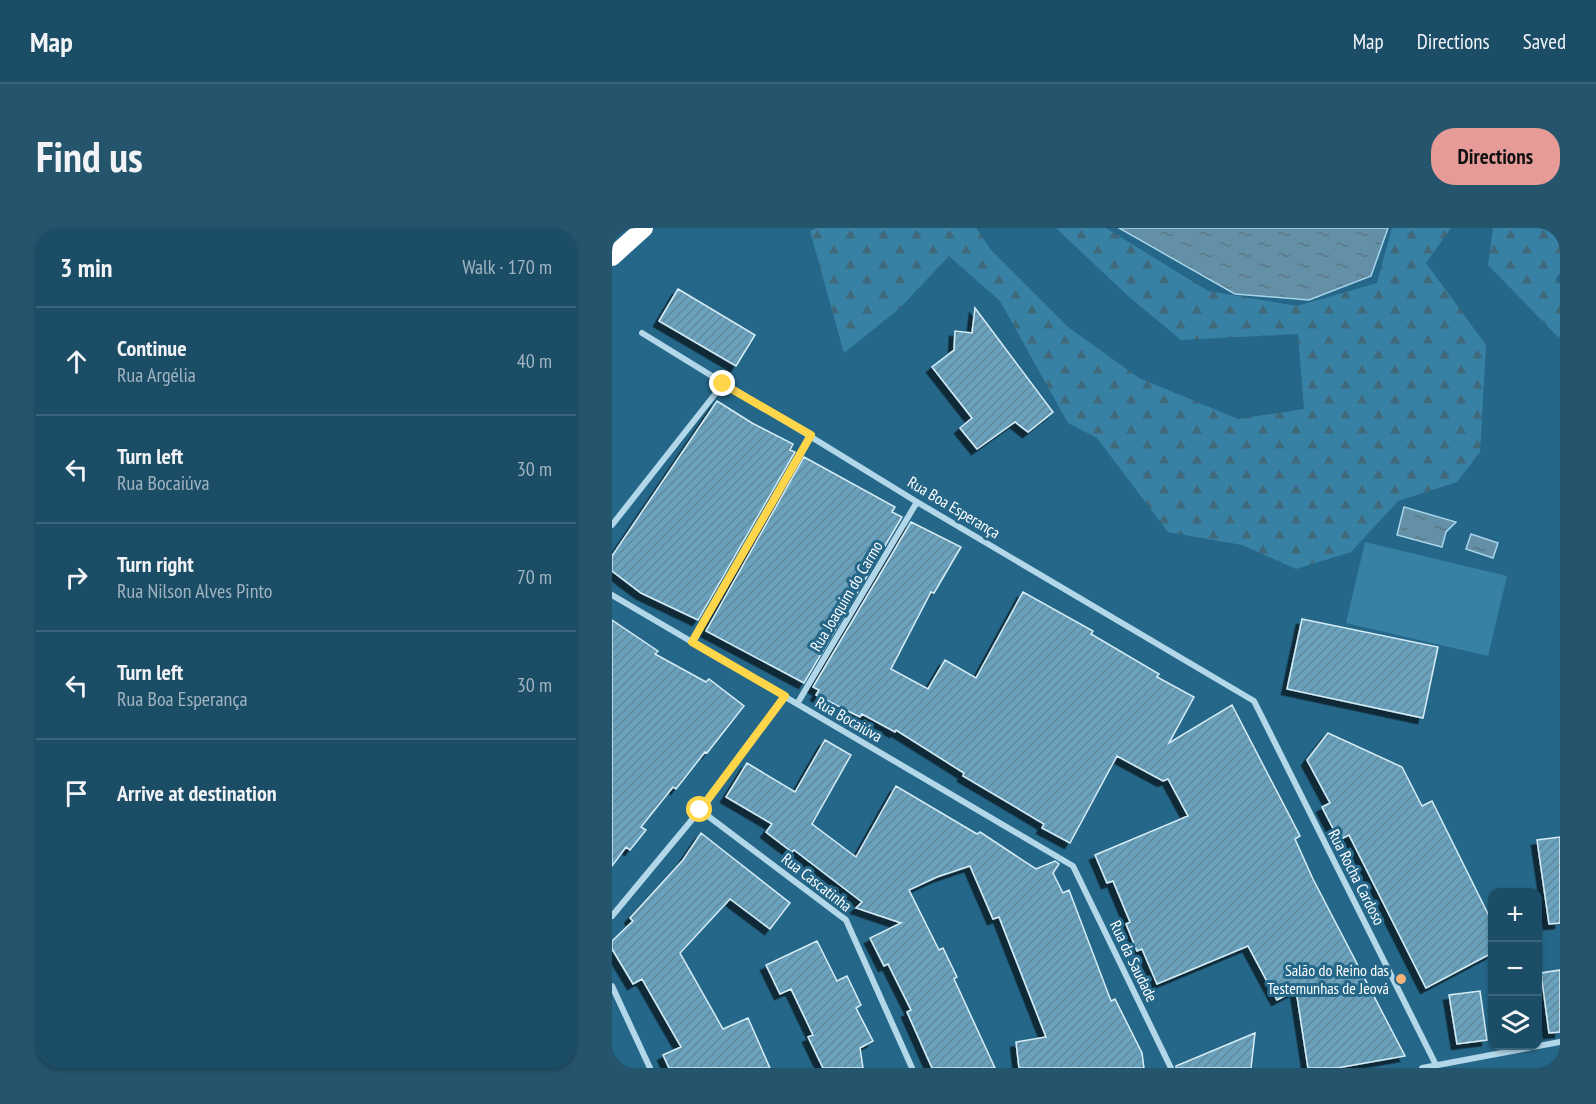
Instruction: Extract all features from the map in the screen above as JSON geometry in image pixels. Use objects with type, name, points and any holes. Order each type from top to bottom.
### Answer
[{"type":"highway","points":[[612,257],[644,228]]},
{"type":"street","name":"Rua Boa Esperança","points":[[642,333],[917,502],[1254,700]]},
{"type":"street","points":[[612,525],[723,384]]},
{"type":"street","points":[[692,642],[811,435]]},
{"type":"street","name":"Rua Joaquim do Carmo","points":[[797,704],[917,502]]},
{"type":"street","name":"Rua Bocaiúva","points":[[612,595],[1072,866]]},
{"type":"street","points":[[612,916],[700,810],[785,696]]},
{"type":"street","name":"Rua Rocha Cardoso","points":[[1254,700],[1436,1065]]},
{"type":"street","name":"Rua Cascatinha","points":[[700,810],[846,920],[912,1068]]},
{"type":"street","name":"Rua da Saudade","points":[[1072,866],[1171,1068]]},
{"type":"street","points":[[612,986],[650,1068]]},
{"type":"street","points":[[1422,1068],[1560,1042]]},
{"type":"green space","points":[[817,228],[976,228],[991,250],[1068,327],[1139,378],[1238,419],[1304,409],[1298,334],[1181,340],[1128,296],[1056,228],[1106,228],[1208,291],[1297,306],[1377,283],[1392,228],[1451,228],[1426,263],[1486,345],[1480,452],[1457,482],[1398,501],[1351,552],[1296,569],[1242,545],[1168,532],[1097,438],[1068,423],[1000,301],[949,256],[899,309],[844,353],[810,231]]},
{"type":"green space","points":[[1493,228],[1560,228],[1560,273],[1555,280],[1560,284],[1560,339],[1488,265]]},
{"type":"green space","points":[[1365,542],[1507,576],[1488,656],[1346,623]]},
{"type":"water","points":[[1119,228],[1388,228],[1371,276],[1309,300],[1235,294]]},
{"type":"water","points":[[1404,507],[1456,522],[1446,532],[1442,547],[1397,535]]},
{"type":"water","points":[[1471,534],[1498,543],[1493,558],[1466,549]]},
{"type":"building","points":[[678,289],[755,335],[736,366],[659,321]]},
{"type":"building","points":[[975,308],[1053,412],[1028,432],[1015,422],[977,449],[960,428],[972,418],[932,367],[954,350],[955,331],[972,333]]},
{"type":"building","points":[[717,401],[752,423],[793,444],[790,450],[795,452],[698,620],[641,593],[612,571],[612,556]]},
{"type":"building","points":[[804,457],[895,507],[892,512],[902,517],[804,683],[706,631]]},
{"type":"building","points":[[911,522],[961,547],[934,593],[931,592],[891,669],[928,689],[945,660],[976,678],[1023,592],[1093,631],[1091,634],[1159,674],[1157,677],[1194,697],[1169,743],[1232,705],[1300,836],[1295,839],[1313,879],[1405,1056],[1337,1068],[1308,1068],[1296,990],[1277,1000],[1248,946],[1157,984],[1142,949],[1137,951],[1126,924],[1130,922],[1113,881],[1107,883],[1095,855],[1188,816],[1168,779],[1163,781],[1117,756],[1070,843],[1042,828],[1044,824],[963,776],[964,773],[896,730],[895,732],[862,714],[860,717],[816,695],[819,690],[813,687]]},
{"type":"building","points":[[1302,619],[1438,647],[1423,718],[1287,689]]},
{"type":"building","points":[[612,620],[658,651],[655,654],[706,682],[709,679],[744,706],[707,753],[705,752],[676,789],[673,787],[641,827],[646,830],[630,850],[626,847],[612,866]]},
{"type":"building","points":[[1328,733],[1402,767],[1422,806],[1432,801],[1488,914],[1488,955],[1426,988],[1349,835],[1339,840],[1322,807],[1330,803],[1307,760]]},
{"type":"building","points":[[825,740],[851,755],[812,824],[856,857],[896,786],[977,834],[980,832],[1036,869],[1055,861],[1059,864],[1053,873],[1063,893],[1069,890],[1111,1001],[1115,999],[1142,1053],[1144,1068],[1019,1068],[1016,1042],[1046,1037],[999,917],[993,919],[970,866],[937,877],[909,890],[939,950],[943,948],[957,977],[954,979],[995,1068],[932,1068],[907,1012],[911,1010],[888,964],[884,966],[870,938],[901,923],[856,908],[862,902],[794,850],[792,852],[766,832],[772,824],[726,797],[747,763],[795,792]]},
{"type":"building","points":[[701,833],[790,903],[770,929],[730,899],[680,953],[723,1029],[748,1018],[770,1068],[669,1068],[663,1055],[681,1047],[642,979],[633,984],[612,949],[612,941],[633,921],[630,918],[683,860]]},
{"type":"building","points":[[1560,837],[1560,923],[1549,924],[1537,840]]},
{"type":"building","points":[[817,941],[837,981],[847,976],[861,1005],[856,1008],[873,1041],[860,1048],[863,1068],[823,1068],[808,1037],[813,1035],[791,989],[780,994],[766,965]]},
{"type":"building","points":[[1560,970],[1560,1032],[1549,1033],[1542,973]]},
{"type":"building","points":[[1480,991],[1487,1040],[1457,1044],[1449,995]]},
{"type":"building","points":[[1255,1033],[1251,1068],[1176,1068],[1176,1066]]},
{"type":"place","name":"Salão do Reino das Testemunhas de Jeová","points":[[1401,979]]},
{"type":"route","points":[[700,810],[785,696],[692,642],[811,435],[723,384]]}]
